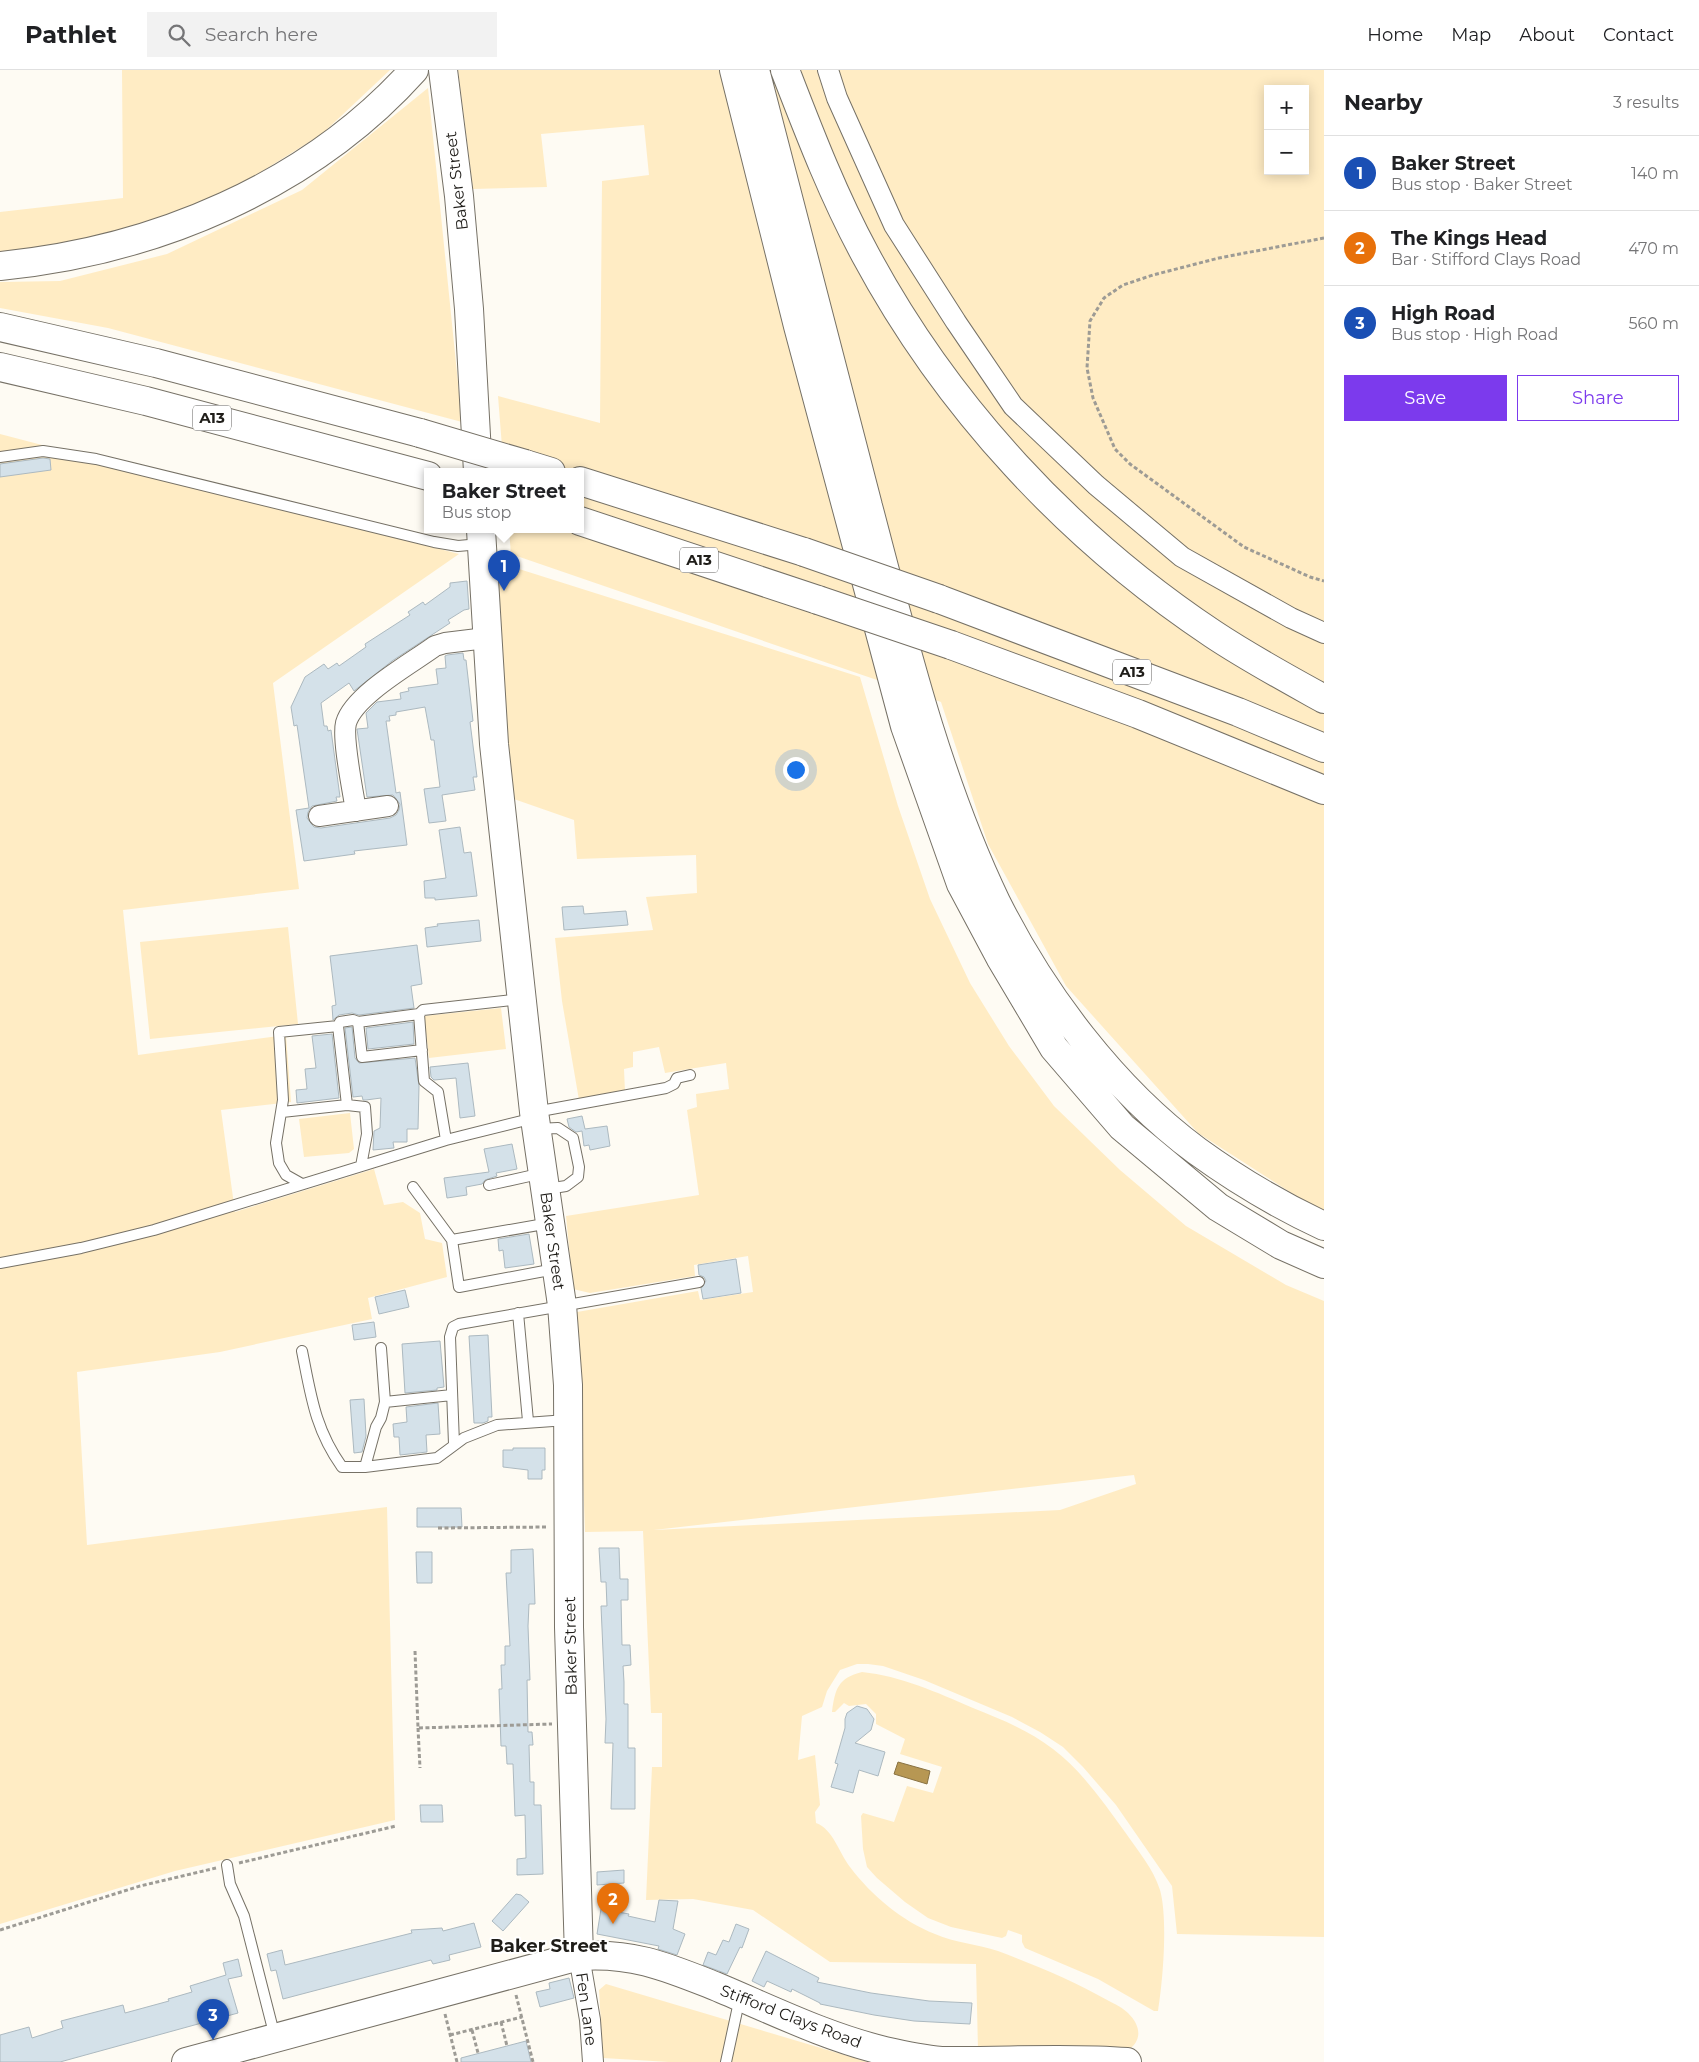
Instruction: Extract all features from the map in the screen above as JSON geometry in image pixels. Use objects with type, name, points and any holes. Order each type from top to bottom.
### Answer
[{"type":"main road","name":"Baker Street","points":[[443,70],[459,196],[468,300],[478,468]]},
{"type":"main road","points":[[734,70],[798,326],[905,726],[961,884],[1000,957],[1054,1048],[1122,1127],[1218,1207],[1281,1245],[1324,1264]]},
{"type":"main road","points":[[755,70],[807,274],[916,681],[960,817],[997,903],[1046,987],[1077,1030],[1098,1056],[1146,1106],[1194,1149],[1223,1169],[1281,1206],[1324,1226]]},
{"type":"main road","points":[[785,70],[842,210],[869,262],[888,295],[940,374],[999,448],[1068,518],[1104,551],[1146,585],[1229,644],[1324,699]]},
{"type":"main road","points":[[0,266],[37,262],[110,248],[146,238],[221,208],[294,169],[326,147],[358,122],[413,71]]},
{"type":"main road","name":"A13","points":[[0,327],[156,363],[420,433],[538,468]]},
{"type":"main road","name":"A13","points":[[0,367],[146,401],[424,475]]},
{"type":"main road","name":"A13","points":[[584,483],[804,552],[939,599],[1228,709],[1324,748]]},
{"type":"main road","name":"A13","points":[[584,522],[951,645],[1138,714],[1324,790]]},
{"type":"main road","name":"Baker Street","points":[[481,537],[494,744],[535,1120],[562,1305],[568,1420],[572,1723],[580,1956]]},
{"type":"main road","points":[[1258,762],[1324,795]]},
{"type":"main road","name":"Stifford Clays Road","points":[[186,2062],[580,1956],[605,1954],[650,1962],[852,2041],[920,2058],[960,2062],[1084,2060],[1126,2062]]},
{"type":"street","points":[[828,70],[837,98],[894,224],[956,322],[1013,406],[1096,485],[1182,557],[1291,618],[1324,633]]},
{"type":"street","points":[[356,810],[346,739],[346,723],[352,711],[364,696],[435,646],[445,642],[486,638]]},
{"type":"street","points":[[319,816],[388,806]]},
{"type":"street","name":"Fen Lane","points":[[580,1956],[590,2020],[593,2062]]},
{"type":"lane","points":[[0,457],[43,451],[96,459],[434,542],[458,546],[481,537]]},
{"type":"lane","points":[[302,1184],[286,1175],[279,1164],[276,1143],[283,1100],[279,1032],[338,1026],[340,1022],[353,1020],[358,1022],[418,1014],[423,1010],[521,999]]},
{"type":"lane","points":[[418,1014],[424,1081],[438,1092],[446,1140]]},
{"type":"lane","points":[[358,1022],[362,1057],[422,1050]]},
{"type":"lane","points":[[338,1026],[347,1105]]},
{"type":"lane","points":[[0,1263],[81,1248],[154,1230],[446,1140],[666,1088],[674,1084],[677,1078],[690,1075]]},
{"type":"lane","points":[[282,1112],[347,1105],[365,1107],[367,1134],[361,1166]]},
{"type":"lane","points":[[489,1185],[545,1181],[566,1186],[578,1177],[579,1167],[572,1138],[558,1128],[535,1120]]},
{"type":"lane","points":[[413,1187],[452,1240],[459,1287],[557,1269]]},
{"type":"lane","points":[[452,1240],[551,1223]]},
{"type":"lane","points":[[454,1444],[450,1337],[453,1327],[459,1324],[518,1313],[699,1282]]},
{"type":"lane","points":[[518,1313],[528,1422]]},
{"type":"lane","points":[[365,1467],[381,1418],[384,1402],[381,1348]]},
{"type":"lane","points":[[302,1351],[314,1415],[332,1453],[342,1467],[365,1467],[437,1458],[464,1438],[497,1425],[568,1420]]},
{"type":"lane","points":[[384,1402],[452,1395]]},
{"type":"lane","points":[[227,1865],[230,1884],[244,1916],[275,2038]]},
{"type":"lane","points":[[726,2062],[740,1997]]},
{"type":"path","points":[[1324,238],[1219,258],[1153,275],[1123,285],[1104,298],[1090,321],[1086,368],[1093,398],[1115,448],[1130,464],[1244,547],[1310,577],[1324,581]]},
{"type":"path","points":[[438,1528],[569,1527]]},
{"type":"path","points":[[415,1651],[420,1768]]},
{"type":"path","points":[[418,1728],[572,1723]]},
{"type":"path","points":[[0,1930],[140,1886],[396,1826]]},
{"type":"path","points":[[512,1974],[533,2062]]},
{"type":"path","points":[[439,1994],[457,2062]]},
{"type":"path","points":[[450,2035],[522,2017]]},
{"type":"path","points":[[501,2022],[507,2046]]},
{"type":"path","points":[[472,2030],[478,2053]]},
{"type":"shaded area","points":[[122,70],[390,70],[322,134],[222,196],[129,232],[44,249],[0,253],[0,212],[123,198]]},
{"type":"shaded area","points":[[458,70],[1324,70],[1324,1211],[1315,1208],[1198,1133],[1066,986],[988,844],[941,702],[511,554],[509,533],[584,533],[584,468],[504,468],[498,396],[600,423],[602,181],[649,175],[644,125],[541,134],[547,187],[473,189]]},
{"type":"shaded area","points":[[428,88],[462,422],[108,328],[0,308],[0,282],[60,281],[167,254],[302,190]]},
{"type":"shaded area","points":[[0,434],[459,554],[273,683],[299,889],[123,910],[138,1055],[286,1035],[291,1102],[221,1110],[235,1212],[374,1169],[384,1205],[403,1202],[420,1213],[425,1239],[442,1243],[447,1277],[368,1298],[372,1319],[220,1352],[77,1372],[87,1545],[387,1507],[395,1820],[175,1871],[0,1924]]},
{"type":"shaded area","points":[[494,561],[860,677],[898,806],[930,899],[970,983],[1009,1046],[1054,1106],[1120,1170],[1186,1226],[1286,1285],[1324,1301],[1324,1937],[1177,1934],[1172,1886],[1116,1805],[1063,1747],[1012,1717],[924,1680],[883,1666],[868,1664],[857,1664],[840,1670],[827,1691],[822,1707],[802,1716],[798,1760],[815,1755],[820,1805],[815,1812],[816,1823],[827,1830],[850,1867],[868,1888],[899,1915],[923,1929],[943,1937],[998,1951],[1026,1962],[1082,1987],[1124,2009],[1137,2026],[1138,2035],[1135,2044],[1131,2048],[978,2050],[976,1964],[830,1962],[753,1910],[693,1899],[646,1900],[652,1767],[662,1767],[662,1713],[651,1713],[643,1531],[585,1532],[577,1312],[698,1291],[700,1300],[753,1292],[748,1256],[694,1265],[695,1276],[590,1293],[573,1289],[566,1216],[699,1195],[687,1110],[697,1107],[696,1094],[729,1089],[726,1063],[665,1073],[659,1047],[633,1052],[633,1067],[624,1069],[625,1092],[579,1100],[562,1001],[555,938],[653,930],[646,897],[697,893],[696,855],[577,859],[574,820],[511,798]],"holes":[[[1134,1475],[1136,1484],[1060,1510],[654,1530]]]},
{"type":"shaded area","points":[[288,927],[298,1024],[150,1039],[140,942]]},
{"type":"shaded area","points":[[501,1008],[506,1049],[429,1058],[424,1016]]},
{"type":"shaded area","points":[[350,1113],[354,1149],[349,1153],[304,1157],[299,1119]]},
{"type":"shaded area","points":[[862,1672],[891,1677],[918,1685],[1014,1726],[1044,1742],[1083,1777],[1145,1860],[1160,1890],[1164,1916],[1164,1933],[1162,1983],[1158,2011],[1154,2011],[1098,1979],[1025,1948],[1022,1942],[1022,1935],[1008,1930],[1006,1936],[1002,1938],[951,1927],[928,1918],[905,1902],[867,1867],[863,1849],[861,1816],[863,1813],[894,1822],[907,1786],[933,1793],[942,1767],[900,1754],[905,1739],[876,1724],[876,1714],[866,1704],[849,1706],[844,1703],[835,1712],[832,1712],[836,1691],[839,1686],[854,1674]]},
{"type":"shaded area","points":[[898,1762],[930,1771],[927,1784],[894,1774]]},
{"type":"shaded area","points":[[606,1984],[868,2062],[669,2062],[603,2058],[599,1990]]},
{"type":"building","points":[[43,458],[50,459],[51,470],[0,477],[0,464]]},
{"type":"building","points":[[467,581],[469,609],[448,620],[450,623],[392,661],[354,691],[349,683],[321,703],[324,726],[327,726],[328,731],[331,730],[340,797],[336,797],[337,801],[312,806],[307,818],[314,827],[321,828],[390,818],[396,815],[400,804],[393,795],[367,797],[357,729],[368,728],[366,713],[377,702],[401,699],[400,693],[409,691],[408,688],[438,684],[436,669],[446,668],[445,656],[447,655],[463,653],[464,660],[466,660],[473,721],[470,722],[477,777],[473,777],[475,790],[442,795],[446,821],[429,823],[424,789],[440,787],[434,740],[431,740],[425,707],[396,712],[396,715],[389,716],[390,721],[386,721],[396,793],[400,792],[407,845],[354,851],[355,854],[304,861],[296,810],[309,808],[297,725],[294,726],[291,707],[305,677],[324,664],[328,669],[337,663],[339,666],[366,647],[365,644],[410,615],[408,612],[423,602],[425,605],[450,587],[450,583]]},
{"type":"building","points":[[460,827],[464,853],[471,852],[477,896],[435,900],[435,898],[425,898],[424,881],[446,878],[439,830]]},
{"type":"building","points":[[583,906],[584,914],[626,911],[628,925],[564,930],[562,907]]},
{"type":"building","points":[[479,920],[481,941],[427,947],[425,928],[438,926],[437,924]]},
{"type":"building","points":[[417,945],[422,984],[411,986],[414,1008],[359,1015],[352,1013],[339,1015],[333,1020],[332,1006],[336,1005],[330,956]]},
{"type":"building","points":[[413,1022],[414,1044],[368,1049],[366,1028]]},
{"type":"building","points":[[352,1027],[355,1058],[359,1063],[415,1058],[419,1086],[418,1129],[407,1129],[407,1142],[393,1142],[394,1148],[373,1150],[374,1131],[380,1128],[381,1098],[363,1100],[362,1096],[353,1097],[345,1028]]},
{"type":"building","points":[[332,1034],[339,1098],[297,1103],[296,1090],[307,1089],[305,1069],[316,1068],[312,1036]]},
{"type":"building","points":[[468,1063],[475,1116],[460,1118],[456,1078],[434,1080],[431,1077],[430,1067]]},
{"type":"building","points":[[582,1116],[585,1129],[607,1126],[610,1146],[590,1150],[589,1145],[584,1146],[582,1131],[576,1132],[569,1127],[567,1119]]},
{"type":"building","points":[[512,1144],[517,1169],[496,1173],[497,1176],[485,1180],[482,1184],[466,1187],[467,1195],[447,1198],[444,1178],[489,1172],[484,1149]]},
{"type":"building","points":[[529,1234],[534,1264],[505,1268],[503,1250],[499,1251],[498,1239]]},
{"type":"building","points":[[736,1259],[741,1293],[703,1299],[701,1288],[706,1281],[704,1277],[699,1275],[698,1265]]},
{"type":"building","points":[[405,1290],[409,1307],[379,1314],[375,1297]]},
{"type":"building","points":[[374,1322],[376,1337],[354,1340],[352,1325]]},
{"type":"building","points":[[488,1335],[492,1417],[488,1417],[488,1421],[483,1423],[474,1423],[469,1336]]},
{"type":"building","points":[[440,1341],[444,1387],[437,1388],[437,1390],[405,1393],[402,1344]]},
{"type":"building","points":[[364,1399],[366,1436],[362,1452],[354,1453],[350,1400]]},
{"type":"building","points":[[438,1403],[440,1434],[426,1435],[427,1452],[400,1455],[399,1437],[394,1437],[393,1424],[407,1422],[406,1407]]},
{"type":"building","points":[[513,1448],[545,1448],[545,1470],[542,1470],[542,1479],[528,1479],[528,1470],[503,1467],[503,1450],[513,1450]]},
{"type":"building","points":[[417,1508],[461,1508],[462,1527],[417,1527]]},
{"type":"building","points":[[599,1548],[619,1548],[620,1579],[628,1579],[628,1600],[621,1600],[622,1645],[630,1645],[631,1665],[623,1666],[624,1704],[628,1704],[628,1748],[635,1748],[635,1809],[611,1809],[613,1743],[605,1743],[606,1719],[601,1606],[607,1606],[606,1582],[601,1582]]},
{"type":"building","points":[[533,1549],[535,1604],[529,1604],[530,1680],[527,1680],[528,1732],[532,1732],[533,1745],[529,1745],[530,1782],[534,1782],[534,1805],[541,1805],[543,1874],[517,1875],[517,1859],[526,1858],[525,1815],[515,1816],[513,1764],[507,1764],[506,1746],[501,1746],[499,1689],[502,1689],[501,1665],[505,1665],[505,1646],[510,1646],[506,1573],[511,1573],[511,1550]]},
{"type":"building","points":[[416,1552],[432,1552],[432,1583],[417,1583]]},
{"type":"building","points":[[857,1706],[867,1709],[874,1719],[871,1730],[855,1743],[885,1752],[878,1776],[859,1770],[853,1793],[831,1787],[838,1764],[835,1763],[845,1728],[845,1719],[847,1713]]},
{"type":"building","points":[[420,1805],[442,1805],[443,1822],[421,1822]]},
{"type":"building","points":[[624,1870],[624,1883],[597,1885],[597,1872]]},
{"type":"building","points":[[516,1894],[521,1895],[529,1902],[503,1931],[492,1921]]},
{"type":"building","points":[[659,1900],[678,1901],[673,1929],[685,1934],[677,1955],[658,1949],[659,1946],[597,1934],[601,1909],[629,1914],[628,1916],[655,1922]]},
{"type":"building","points":[[474,1923],[481,1947],[449,1955],[450,1960],[433,1964],[431,1960],[283,1999],[276,1970],[271,1971],[267,1954],[282,1950],[285,1965],[412,1933],[411,1930],[442,1928],[443,1931]]},
{"type":"building","points":[[736,1924],[749,1929],[742,1948],[740,1947],[727,1974],[703,1965],[708,1952],[716,1955],[723,1940],[729,1942]]},
{"type":"building","points":[[766,1951],[819,1978],[817,1982],[871,1993],[929,2001],[972,2003],[970,2024],[914,2021],[874,2015],[820,2004],[792,1989],[791,1992],[767,1981],[764,1987],[752,1981]]},
{"type":"building","points":[[238,1959],[242,1976],[228,1979],[238,2013],[60,2062],[0,2062],[0,2035],[29,2027],[32,2038],[63,2028],[61,2021],[123,2005],[125,2013],[169,2001],[168,1999],[192,1992],[190,1986],[226,1975],[223,1963]]},
{"type":"building","points":[[569,1978],[574,1998],[540,2007],[536,1992],[550,1989],[549,1983]]},
{"type":"building","points":[[526,2041],[531,2062],[461,2062],[461,2058]]},
{"type":"place","name":"Baker Street","points":[[504,591]]},
{"type":"place","name":"The Kings Head","points":[[613,1924]]},
{"type":"place","name":"High Road","points":[[213,2040]]},
{"type":"district","name":"Baker Street","points":[[549,1946]]}]
